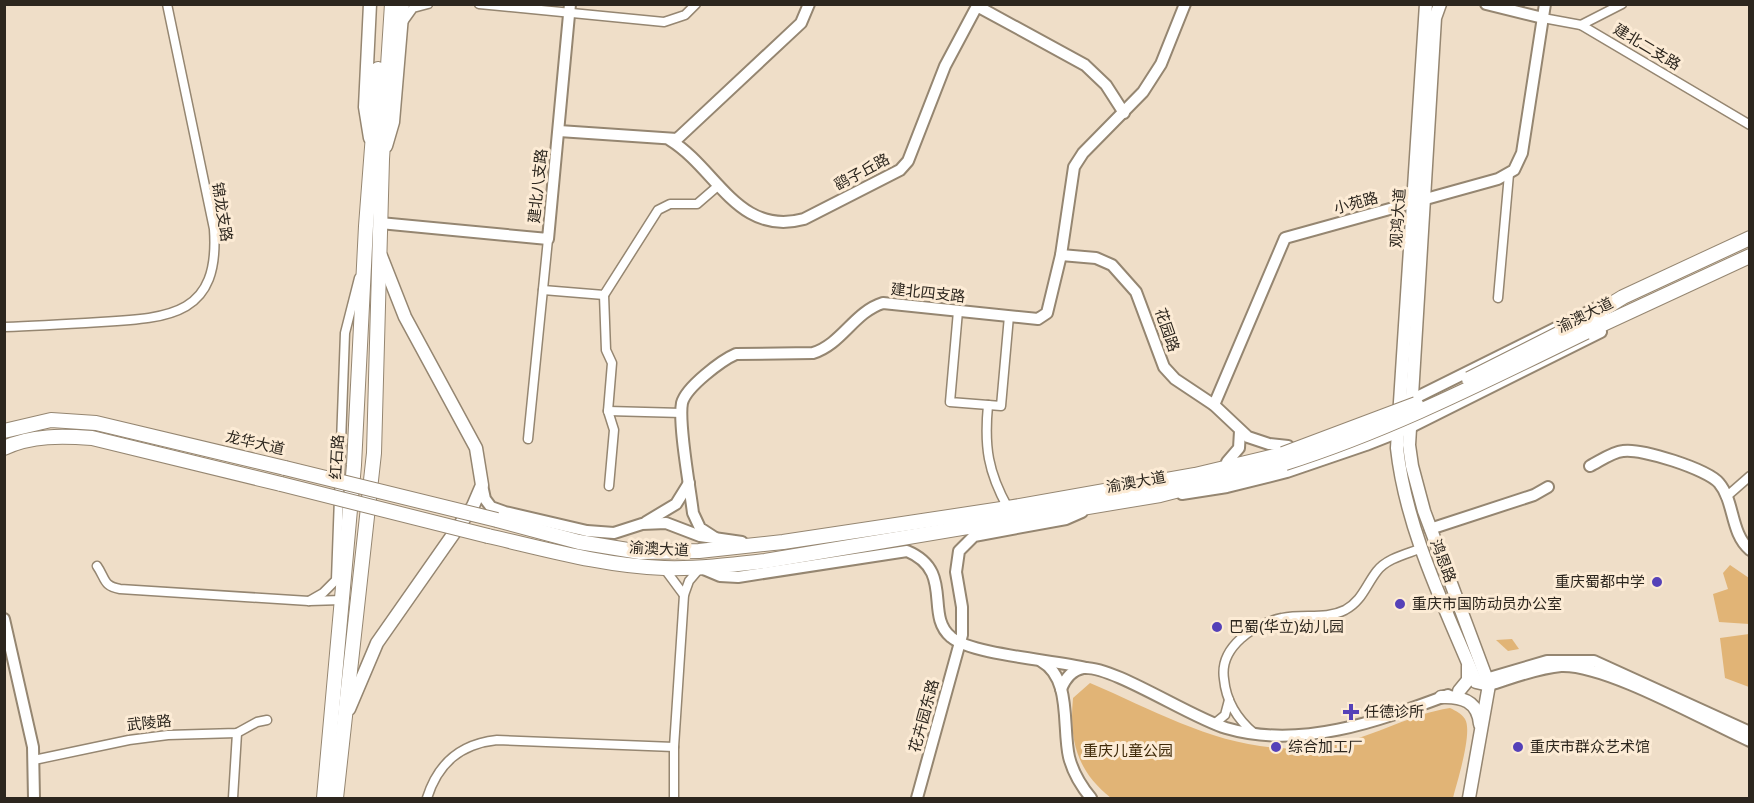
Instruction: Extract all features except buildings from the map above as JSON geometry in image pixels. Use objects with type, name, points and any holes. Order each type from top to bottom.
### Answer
[{"type":"main road","points":[[370,4],[365,107],[377,156]]},
{"type":"main road","points":[[379,118],[383,4]]},
{"type":"main road","points":[[379,118],[392,4]]},
{"type":"main road","points":[[377,156],[393,122],[403,4]]},
{"type":"main road","name":"观鸿大道","points":[[1409,428],[1407,402],[1419,201],[1426,4]]},
{"type":"main road","name":"观鸿大道","points":[[1419,201],[1435,18],[1440,4]]},
{"type":"main road","name":"红石路","points":[[324,798],[354,465],[364,255],[377,156],[379,118]]},
{"type":"main road","name":"红石路","points":[[336,798],[374,453],[380,223],[377,156]]},
{"type":"main road","points":[[1720,250],[1749,231]]},
{"type":"main road","name":"渝澳大道","points":[[1584,327],[1623,297],[1749,238]]},
{"type":"main road","name":"红石路","points":[[345,718],[377,644],[462,523],[482,486],[476,448],[405,317],[379,250]]},
{"type":"main road","name":"渝澳大道","points":[[4,448],[35,438],[62,436],[92,438],[574,556],[664,568],[765,561],[1103,504],[1285,454],[1339,446],[1404,420],[1584,327],[1749,256]]},
{"type":"main road","name":"观鸿大道","points":[[1397,433],[1407,402]]},
{"type":"main road","name":"龙华大道","points":[[4,431],[51,420],[96,423],[497,520]]},
{"type":"main road","name":"鸿恩路","points":[[1409,428],[1412,466],[1430,529],[1484,681]]},
{"type":"main road","name":"鸿恩路","points":[[1397,433],[1404,492],[1422,548],[1468,664],[1484,681]]},
{"type":"main road","name":"渝澳大道","points":[[497,520],[579,542],[640,552],[667,553],[763,544],[1160,488]]},
{"type":"main road","points":[[1459,691],[1468,680],[1468,664]]},
{"type":"main road","points":[[1469,798],[1481,734],[1484,681]]},
{"type":"main road","points":[[1441,697],[1458,697],[1472,703],[1480,720],[1481,734]]},
{"type":"street","name":"锦龙支路","points":[[5,328],[157,318],[181,310],[192,303],[206,285],[213,262],[214,229],[167,4]]},
{"type":"street","points":[[402,25],[413,9],[428,4]]},
{"type":"street","points":[[479,4],[570,9],[664,22],[685,15],[696,4]]},
{"type":"street","points":[[559,131],[670,140],[683,135],[801,23],[809,4]]},
{"type":"street","points":[[1061,255],[1074,167],[1083,153],[1143,92],[1161,64],[1185,4]]},
{"type":"street","name":"建北二支路","points":[[1486,4],[1581,25],[1749,125]]},
{"type":"street","points":[[1498,298],[1509,174],[1518,165],[1522,153],[1545,4]]},
{"type":"street","points":[[1581,25],[1622,4]]},
{"type":"street","points":[[977,6],[1085,65],[1106,85],[1124,113]]},
{"type":"street","name":"鹞子丘路","points":[[670,140],[689,154],[741,209],[773,223],[788,224],[804,219],[900,170],[908,161],[945,66],[977,6]]},
{"type":"street","name":"建北八支路","points":[[380,223],[548,239],[570,9]]},
{"type":"street","points":[[689,154],[687,145],[690,129]]},
{"type":"street","name":"小苑路","points":[[1214,405],[1285,238],[1509,174]]},
{"type":"street","points":[[609,486],[615,430],[608,411],[612,363],[606,350],[604,295],[658,210],[670,204],[697,204],[719,185]]},
{"type":"street","points":[[528,439],[548,239]]},
{"type":"street","points":[[97,566],[104,582],[109,587],[120,589],[309,601],[343,601],[336,580],[345,333],[364,255]]},
{"type":"street","name":"建北四支路","points":[[720,540],[700,528],[693,513],[682,413],[686,393],[725,358],[736,354],[813,353],[823,350],[869,307],[883,303],[1038,318],[1047,313],[1061,255]]},
{"type":"street","name":"花园路","points":[[1061,255],[1096,258],[1112,265],[1124,277],[1145,311],[1164,368],[1175,379],[1214,405],[1240,431]]},
{"type":"street","points":[[543,290],[604,295]]},
{"type":"street","points":[[1160,488],[1191,494],[1227,487],[1287,472],[1366,445],[1409,428],[1596,334],[1664,294]]},
{"type":"street","points":[[1160,488],[1227,462],[1285,454],[1407,402],[1579,314],[1623,297]]},
{"type":"street","points":[[957,311],[950,402],[1001,406],[1009,316]]},
{"type":"street","points":[[4,318],[5,328]]},
{"type":"street","points":[[988,405],[985,434],[989,466],[996,487],[1008,508]]},
{"type":"street","points":[[608,411],[682,413]]},
{"type":"street","points":[[1358,423],[1367,425],[1371,430],[1371,440],[1366,445]]},
{"type":"street","points":[[1227,462],[1239,448],[1240,431],[1285,454]]},
{"type":"street","points":[[1590,466],[1620,451],[1634,450],[1702,472],[1718,482],[1726,497],[1739,535],[1749,549]]},
{"type":"street","points":[[1726,497],[1749,476]]},
{"type":"street","points":[[482,486],[485,499],[491,507],[505,512],[586,531],[614,533],[642,524],[676,504],[689,482]]},
{"type":"street","points":[[1430,529],[1534,495],[1548,487]]},
{"type":"street","name":"花卉园东路","points":[[917,798],[960,642],[963,618],[956,572],[959,551],[974,536],[1066,519],[1103,504]]},
{"type":"street","points":[[642,524],[666,523],[687,532],[720,540],[763,544]]},
{"type":"street","points":[[1255,734],[1241,721],[1229,700],[1224,667],[1228,654],[1240,639],[1280,618],[1317,617],[1343,611],[1360,598],[1382,566],[1422,548]]},
{"type":"street","points":[[674,798],[674,747],[684,595],[689,581],[701,567],[720,576],[738,577],[907,550],[922,560],[933,573],[941,620],[948,634],[960,642],[988,651],[1086,668],[1127,681],[1214,724],[1255,734],[1301,736],[1322,734],[1365,723],[1547,661],[1594,661],[1749,732]]},
{"type":"street","points":[[664,568],[684,595]]},
{"type":"street","points":[[309,601],[323,593],[336,580]]},
{"type":"street","points":[[4,619],[8,655],[33,747],[34,798]]},
{"type":"street","points":[[1035,658],[1056,672],[1061,689],[1069,757],[1075,775],[1091,798]]},
{"type":"street","points":[[1484,681],[1563,666],[1592,669],[1749,741]]},
{"type":"street","points":[[1061,689],[1067,677],[1075,671],[1086,668]]},
{"type":"street","points":[[1214,724],[1225,715],[1229,700]]},
{"type":"street","name":"武陵路","points":[[34,760],[129,740],[168,735],[237,734],[257,722],[267,720]]},
{"type":"street","points":[[233,798],[237,734]]},
{"type":"street","points":[[427,798],[441,767],[463,748],[479,742],[497,740],[674,747]]},
{"type":"green space","points":[[1730,565],[1749,578],[1749,624],[1719,622],[1713,594],[1728,589],[1723,573]]},
{"type":"green space","points":[[1749,634],[1749,687],[1725,678],[1720,638]]},
{"type":"green space","points":[[1512,639],[1519,649],[1508,651],[1496,640]]},
{"type":"green space","name":"重庆儿童公园","points":[[1090,683],[1209,734],[1271,747],[1303,748],[1337,744],[1421,715],[1450,708],[1465,719],[1466,745],[1453,798],[1111,798],[1090,777],[1083,766],[1074,741],[1073,698]]},
{"type":"place","name":"重庆蜀都中学","points":[[1657,582]]},
{"type":"place","name":"重庆市国防动员办公室","points":[[1400,604]]},
{"type":"place","name":"巴蜀(华立)幼儿园","points":[[1217,627]]},
{"type":"place","name":"任德诊所","points":[[1351,712]]},
{"type":"place","name":"综合加工厂","points":[[1276,747]]},
{"type":"place","name":"重庆市群众艺术馆","points":[[1518,747]]}]
